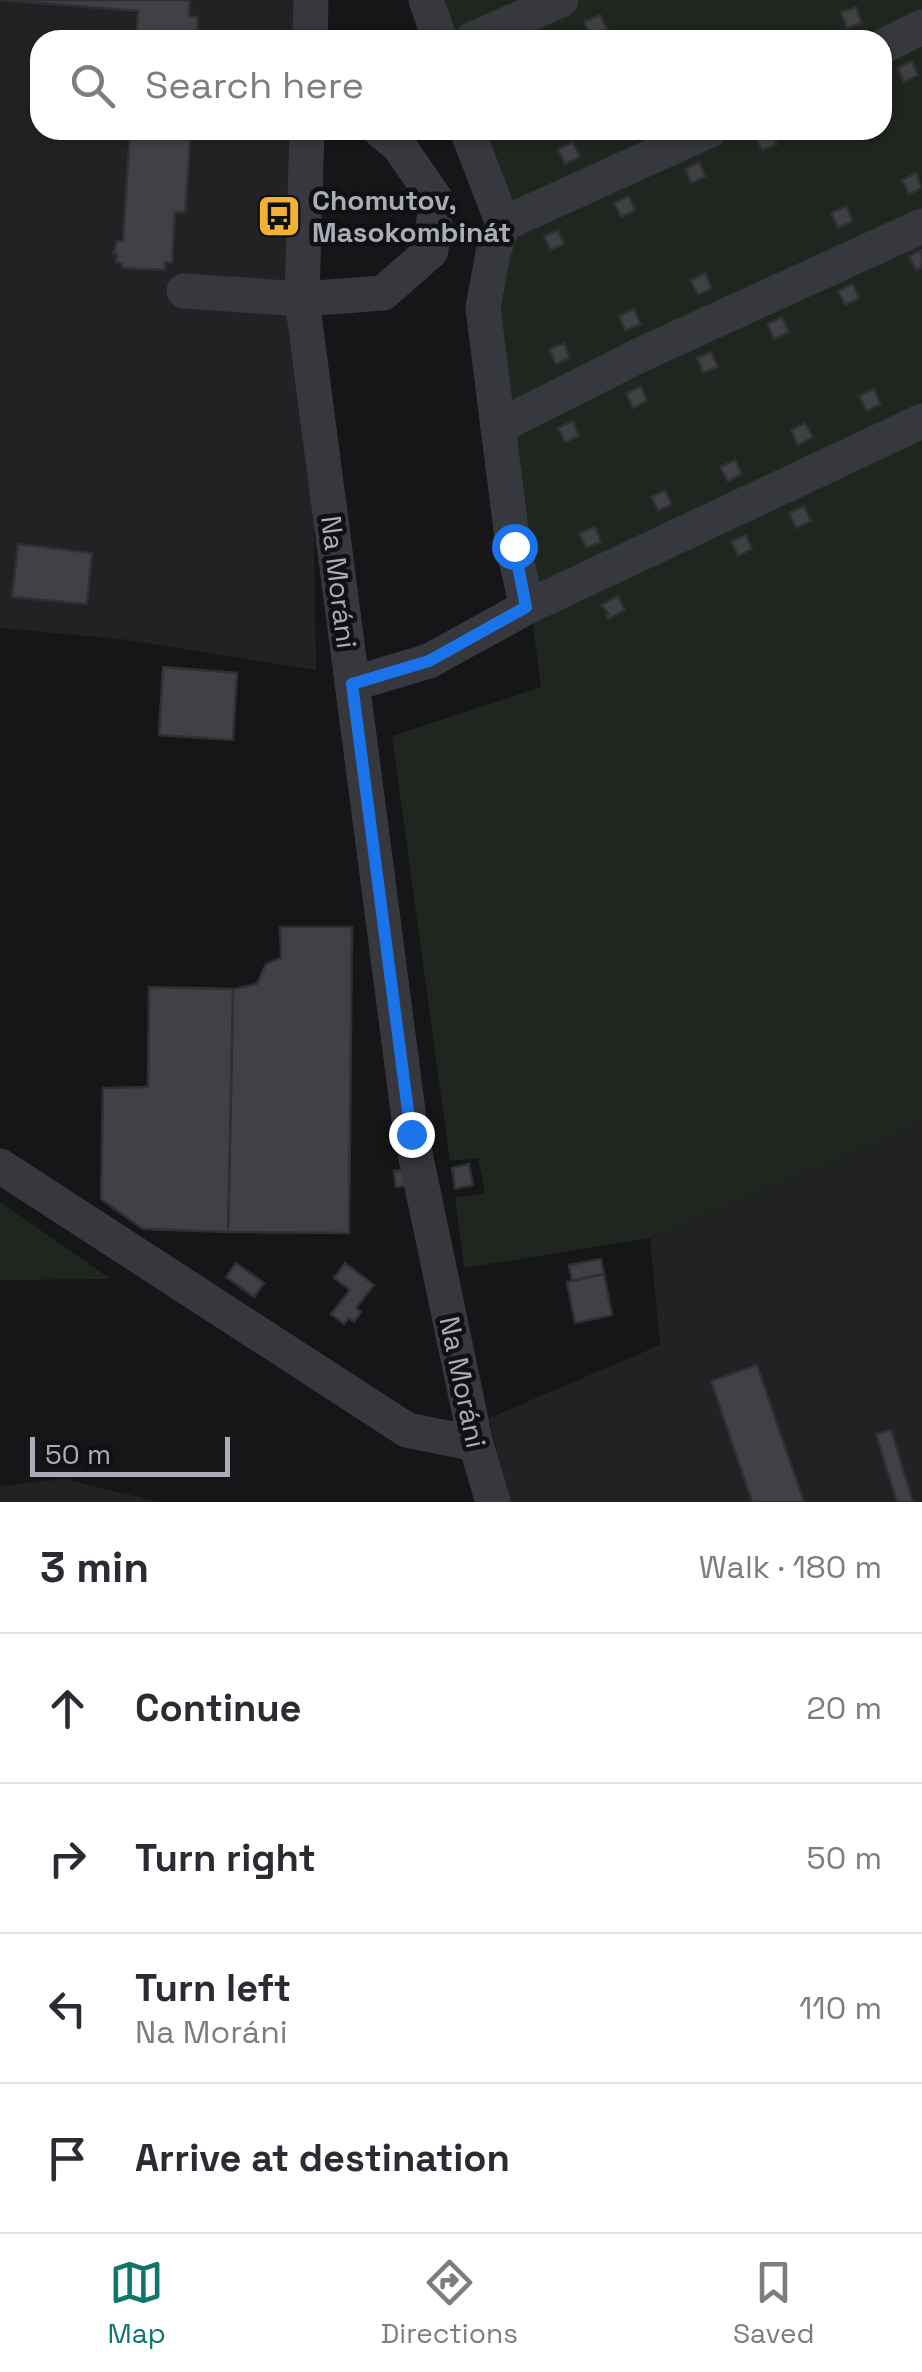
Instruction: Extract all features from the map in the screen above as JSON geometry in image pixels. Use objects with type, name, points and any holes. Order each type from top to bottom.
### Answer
[{"type":"lane","points":[[310,30],[311,0]]},
{"type":"lane","points":[[426,0],[436,30]]},
{"type":"lane","points":[[494,30],[561,0]]},
{"type":"lane","points":[[892,42],[922,26]]},
{"type":"lane","name":"Na Moráni","points":[[307,140],[302,299],[411,1134],[476,1444],[494,1502]]},
{"type":"lane","points":[[184,291],[302,299],[383,294],[431,251],[436,200],[392,140]]},
{"type":"lane","points":[[471,140],[503,224],[483,308],[514,546],[526,607]]},
{"type":"lane","points":[[503,224],[688,140]]},
{"type":"lane","points":[[498,428],[638,356],[922,226]]},
{"type":"lane","points":[[352,684],[429,661],[526,607],[922,421]]},
{"type":"lane","points":[[0,1166],[407,1430],[476,1444]]},
{"type":"shaded area","points":[[0,0],[307,0],[307,30],[30,30],[30,140],[308,140],[316,670],[120,639],[0,628]]},
{"type":"shaded area","points":[[434,0],[922,0],[922,1124],[650,1238],[464,1268],[455,1197],[485,1194],[478,1158],[450,1161],[392,736],[541,687],[492,312],[481,140],[892,140],[892,30],[444,30]]},
{"type":"shaded area","points":[[922,1124],[922,1502],[509,1502],[489,1418],[660,1345],[650,1238]]},
{"type":"shaded area","points":[[0,1202],[111,1279],[0,1280]]},
{"type":"shaded area","points":[[65,1479],[159,1502],[0,1502],[0,1486]]},
{"type":"building","points":[[0,0],[190,0],[189,16],[198,17],[197,30],[137,30],[138,11]]},
{"type":"building","points":[[856,7],[862,23],[847,28],[841,12]]},
{"type":"building","points":[[600,15],[607,29],[589,30],[584,22]]},
{"type":"building","points":[[912,61],[918,75],[904,82],[898,68]]},
{"type":"building","points":[[129,140],[190,140],[185,213],[175,212],[172,263],[165,262],[165,270],[122,268],[122,263],[116,262],[117,254],[113,254],[117,241],[123,241]]},
{"type":"building","points":[[757,140],[775,140],[777,144],[762,150]]},
{"type":"building","points":[[573,142],[580,157],[565,164],[558,149]]},
{"type":"building","points":[[699,162],[706,177],[691,183],[685,169]]},
{"type":"building","points":[[916,173],[922,188],[909,194],[902,180]]},
{"type":"building","points":[[629,196],[635,210],[621,217],[614,203]]},
{"type":"building","points":[[846,206],[853,221],[838,228],[831,213]]},
{"type":"building","points":[[558,230],[564,244],[550,250],[544,236]]},
{"type":"building","points":[[922,250],[922,267],[916,270],[909,256]]},
{"type":"building","points":[[705,273],[712,288],[698,295],[690,280]]},
{"type":"building","points":[[853,284],[859,298],[845,305],[838,291]]},
{"type":"building","points":[[634,309],[641,324],[625,331],[619,316]]},
{"type":"building","points":[[782,317],[789,332],[774,339],[767,324]]},
{"type":"building","points":[[564,343],[570,358],[556,364],[549,349]]},
{"type":"building","points":[[711,352],[718,367],[703,373],[697,358]]},
{"type":"building","points":[[641,386],[647,401],[633,408],[626,393]]},
{"type":"building","points":[[874,389],[881,404],[867,411],[859,396]]},
{"type":"building","points":[[573,421],[579,436],[565,442],[558,428]]},
{"type":"building","points":[[805,423],[813,437],[798,445],[791,430]]},
{"type":"building","points":[[735,460],[742,474],[728,481],[720,467]]},
{"type":"building","points":[[665,490],[672,504],[658,511],[651,497]]},
{"type":"building","points":[[804,506],[811,521],[796,528],[789,513]]},
{"type":"building","points":[[595,527],[601,542],[586,548],[579,533]]},
{"type":"building","points":[[746,535],[752,549],[738,556],[731,541]]},
{"type":"building","points":[[18,544],[92,553],[87,604],[12,597]]},
{"type":"building","points":[[618,596],[625,610],[608,619],[609,614],[601,605]]},
{"type":"building","points":[[163,667],[237,673],[233,740],[159,735]]},
{"type":"building","points":[[280,927],[352,927],[349,1233],[228,1232],[233,989],[257,984],[266,964],[281,958]]},
{"type":"building","points":[[149,987],[233,989],[228,1232],[143,1229],[101,1199],[103,1088],[148,1087]]},
{"type":"building","points":[[469,1164],[473,1185],[455,1189],[452,1168]]},
{"type":"building","points":[[406,1170],[408,1186],[396,1187],[394,1171]]},
{"type":"building","points":[[601,1259],[604,1274],[572,1281],[569,1265]]},
{"type":"building","points":[[236,1263],[264,1283],[254,1297],[226,1277]]},
{"type":"building","points":[[345,1263],[374,1285],[356,1308],[361,1312],[354,1322],[349,1318],[344,1324],[331,1314],[350,1290],[334,1278]]},
{"type":"building","points":[[604,1274],[612,1315],[575,1323],[567,1282]]},
{"type":"building","points":[[757,1365],[804,1502],[752,1502],[711,1381]]},
{"type":"building","points":[[891,1430],[913,1502],[897,1502],[876,1434]]},
{"type":"place","name":"Chomutov, Masokombinát","points":[[279,216]]},
{"type":"route","points":[[411,1134],[352,684],[429,661],[526,607],[514,546]]}]
